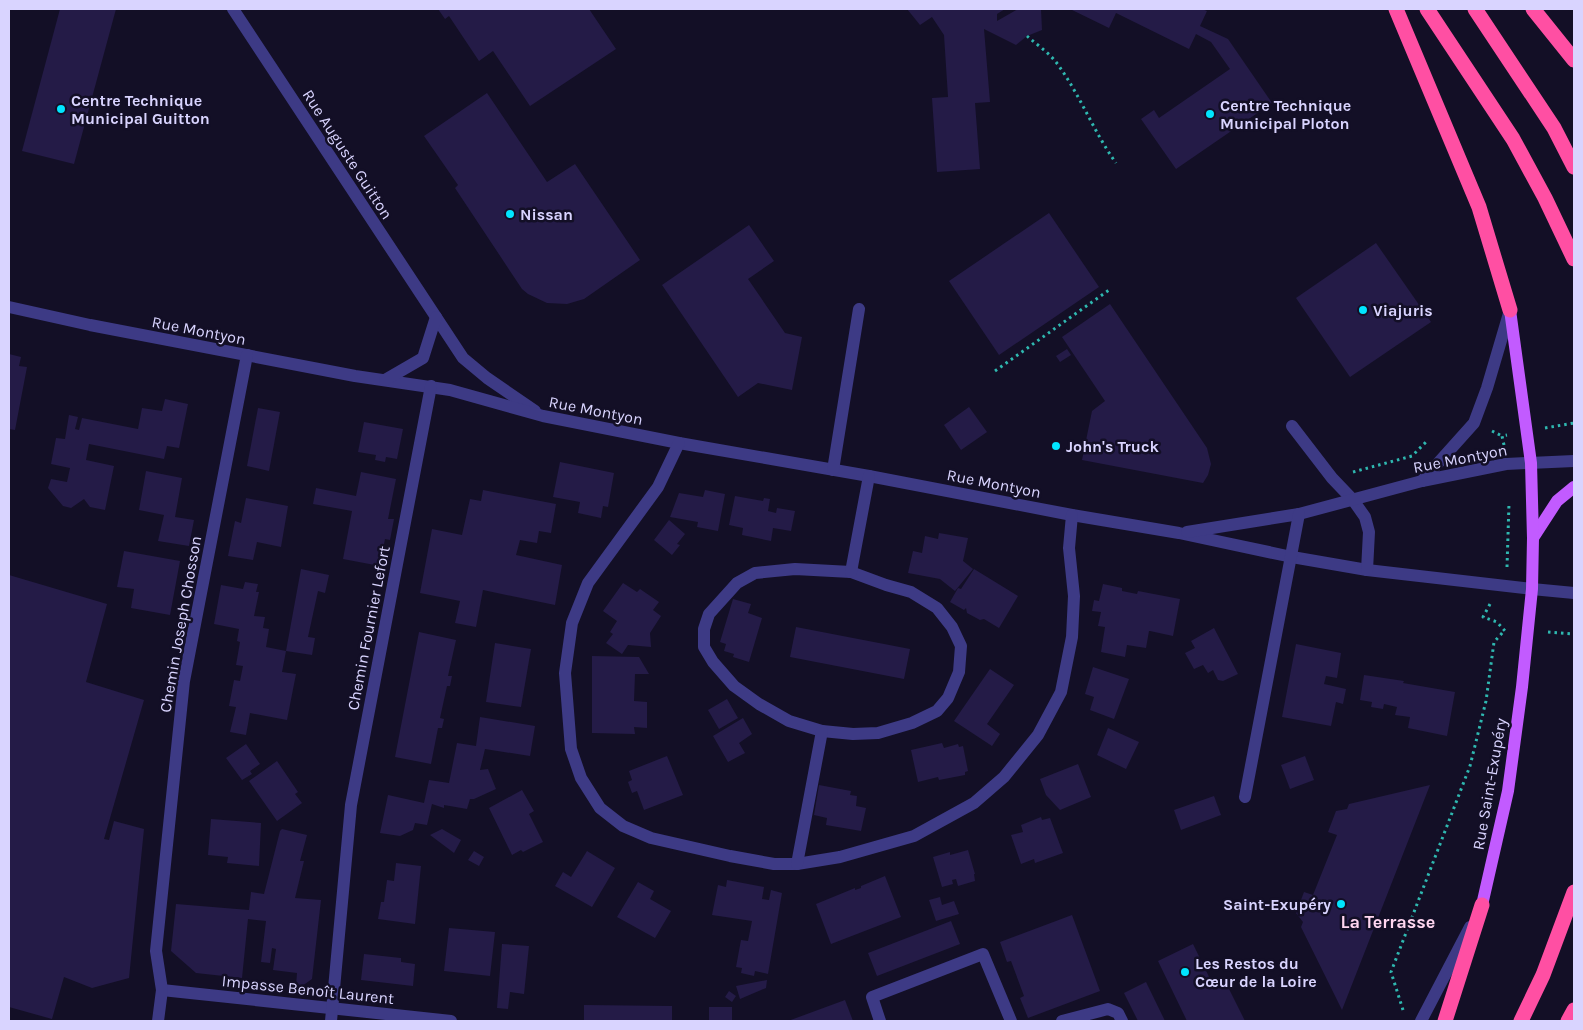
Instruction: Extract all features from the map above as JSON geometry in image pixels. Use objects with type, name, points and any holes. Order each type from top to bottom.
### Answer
[{"type":"highway","points":[[1396,9],[1479,207],[1510,310]]},
{"type":"highway","points":[[1427,9],[1513,139],[1545,198],[1574,259]]},
{"type":"highway","points":[[1475,9],[1554,128],[1574,167]]},
{"type":"highway","points":[[1533,9],[1574,60]]},
{"type":"highway","points":[[1521,1021],[1543,975],[1574,892]]},
{"type":"highway","points":[[1445,1021],[1482,905]]},
{"type":"highway","points":[[1568,1021],[1574,1010]]},
{"type":"main road","name":"Rue Saint-Exupéry","points":[[1482,905],[1508,791],[1522,687],[1532,590],[1534,538],[1531,463],[1510,310]]},
{"type":"main road","points":[[1534,538],[1557,501],[1574,487]]},
{"type":"street","name":"Rue Auguste Guitton","points":[[233,9],[463,358],[487,378],[543,416]]},
{"type":"street","name":"Rue Montyon","points":[[9,307],[90,325],[247,355],[385,380],[431,386],[543,416],[679,443],[1179,533],[1292,557],[1367,570],[1532,590],[1574,593]]},
{"type":"street","points":[[833,470],[859,309]]},
{"type":"street","points":[[1422,481],[1474,423],[1487,388],[1510,310]]},
{"type":"street","points":[[385,380],[423,358],[436,317]]},
{"type":"street","name":"Chemin Joseph Chosson","points":[[158,1021],[162,990],[156,951],[184,681],[247,355]]},
{"type":"street","name":"Chemin Fournier Lefort","points":[[331,1015],[351,805],[431,386]]},
{"type":"street","points":[[1292,426],[1365,517],[1369,532],[1367,570]]},
{"type":"street","points":[[679,443],[658,487],[588,583],[572,623],[565,672],[570,749],[581,778],[600,808],[623,826],[651,838],[694,849],[774,864],[797,864],[840,857],[914,836],[974,803],[1004,777],[1038,735],[1061,692],[1072,637],[1074,596],[1070,548],[1072,515]]},
{"type":"street","name":"Rue Montyon","points":[[1179,533],[1300,514],[1422,481],[1506,464],[1574,461]]},
{"type":"street","points":[[851,572],[869,476]]},
{"type":"street","points":[[1245,798],[1300,514]]},
{"type":"street","points":[[795,569],[851,572],[911,592],[937,608],[952,627],[961,646],[959,672],[948,698],[936,711],[912,723],[878,732],[853,734],[822,731],[789,721],[759,704],[734,686],[713,662],[704,647],[704,629],[709,614],[736,582],[755,573],[795,569]]},
{"type":"street","points":[[797,864],[822,731]]},
{"type":"street","name":"Rue Saint-Exupéry","points":[[1421,1021],[1482,905]]},
{"type":"street","points":[[880,1021],[872,997],[983,954],[1011,1021]]},
{"type":"street","name":"Impasse Benoît Laurent","points":[[162,990],[331,1015],[451,1021]]},
{"type":"street","points":[[1062,1021],[1108,1009],[1118,1013],[1122,1021]]},
{"type":"path","points":[[1027,36],[1054,61],[1070,82],[1116,163]]},
{"type":"path","points":[[995,371],[1109,290]]},
{"type":"path","points":[[1474,423],[1502,436]]},
{"type":"path","points":[[1332,478],[1412,456],[1433,436]]},
{"type":"path","points":[[1404,1013],[1391,972],[1470,766],[1486,701],[1494,642],[1504,631]]},
{"type":"building","name":"Centre Technique Municipal Guitton","points":[[60,9],[116,9],[74,164],[22,151]]},
{"type":"building","points":[[438,9],[589,9],[616,49],[530,106],[493,51],[479,61],[449,16],[445,19]]},
{"type":"building","points":[[907,9],[1005,9],[997,14],[997,21],[1018,9],[1041,9],[1042,30],[1027,36],[1016,45],[984,29],[990,102],[975,103],[980,169],[937,172],[932,98],[948,97],[944,35],[932,17],[920,25]]},
{"type":"building","name":"Centre Technique Municipal Ploton","points":[[1070,9],[1202,9],[1207,11],[1200,26],[1228,39],[1272,103],[1176,169],[1141,119],[1154,110],[1159,118],[1230,69],[1211,42],[1196,34],[1189,49],[1116,13],[1109,28]]},
{"type":"building","points":[[487,93],[547,182],[575,164],[640,260],[584,299],[567,304],[547,303],[522,289],[455,188],[458,185],[424,136]]},
{"type":"building","points":[[1049,213],[1099,287],[999,355],[949,281]]},
{"type":"building","points":[[749,225],[774,261],[748,279],[785,333],[802,337],[792,390],[758,383],[738,397],[662,285]]},
{"type":"building","name":"Viajuris","points":[[1376,243],[1431,322],[1350,377],[1296,298]]},
{"type":"building","points":[[1110,304],[1207,448],[1211,464],[1208,475],[1203,483],[1082,460],[1092,411],[1105,401],[1062,337]]},
{"type":"building","points":[[1067,349],[1071,355],[1060,362],[1056,356]]},
{"type":"building","points":[[9,354],[21,357],[19,366],[27,367],[15,430],[9,429]]},
{"type":"building","points":[[165,399],[188,404],[179,448],[167,446],[164,459],[89,444],[86,460],[114,466],[105,510],[90,507],[84,499],[71,508],[63,506],[48,488],[51,479],[67,482],[70,468],[51,464],[56,438],[65,439],[69,415],[78,417],[75,429],[79,430],[82,418],[138,429],[142,408],[162,411]]},
{"type":"building","points":[[969,407],[987,432],[961,450],[944,425]]},
{"type":"building","points":[[258,408],[280,412],[269,471],[247,466]]},
{"type":"building","points":[[364,422],[403,429],[397,459],[386,457],[385,462],[375,460],[376,455],[358,452]]},
{"type":"building","points":[[560,462],[614,473],[608,507],[603,506],[601,518],[578,513],[580,502],[553,497]]},
{"type":"building","points":[[146,471],[182,478],[175,517],[194,520],[189,546],[158,541],[164,515],[139,510]]},
{"type":"building","points":[[361,472],[396,479],[388,519],[394,519],[390,540],[385,539],[380,566],[343,559],[352,511],[313,504],[316,488],[356,496]]},
{"type":"building","points":[[483,490],[556,504],[551,533],[539,531],[537,543],[520,540],[516,555],[562,565],[555,605],[483,590],[476,627],[455,623],[460,601],[420,593],[432,529],[462,535],[470,499],[481,501]]},
{"type":"building","points":[[705,490],[725,494],[718,531],[697,527],[698,522],[670,517],[679,493],[703,497]]},
{"type":"building","points":[[735,496],[763,501],[764,498],[770,499],[768,511],[776,513],[777,508],[795,511],[791,531],[773,528],[771,541],[742,535],[743,528],[729,525]]},
{"type":"building","points":[[246,498],[288,506],[281,547],[257,542],[253,560],[228,556],[235,521],[241,523]]},
{"type":"building","points":[[669,520],[685,534],[677,544],[680,545],[672,555],[654,540]]},
{"type":"building","points":[[939,533],[968,538],[963,561],[973,569],[955,591],[940,579],[908,573],[913,551],[922,553],[925,536],[938,539]]},
{"type":"building","points":[[124,551],[180,561],[170,615],[131,608],[134,589],[117,587]]},
{"type":"building","points":[[301,569],[329,575],[325,593],[318,591],[308,637],[315,638],[312,655],[286,651]]},
{"type":"building","points":[[974,569],[1018,596],[999,628],[984,619],[980,620],[967,613],[966,608],[964,610],[950,602],[958,588],[961,589]]},
{"type":"building","points":[[9,575],[107,604],[86,682],[144,700],[104,839],[109,840],[114,821],[144,829],[129,978],[92,988],[64,977],[52,1019],[9,1007]]},
{"type":"building","points":[[245,582],[258,584],[256,592],[259,592],[254,616],[265,617],[263,628],[269,629],[266,647],[286,651],[282,672],[296,674],[287,720],[250,713],[246,735],[230,732],[236,707],[229,706],[234,680],[240,681],[243,666],[236,665],[240,642],[237,641],[239,629],[214,624],[221,585],[243,589]]},
{"type":"building","points":[[623,583],[637,592],[640,589],[659,602],[653,610],[661,616],[650,633],[651,647],[628,645],[622,654],[606,643],[613,634],[610,632],[617,621],[603,611]]},
{"type":"building","points":[[1103,584],[1122,588],[1122,591],[1137,594],[1138,591],[1180,599],[1173,636],[1149,631],[1146,648],[1127,645],[1125,657],[1101,652],[1105,627],[1098,626],[1101,612],[1092,611],[1094,600],[1099,601]]},
{"type":"building","points":[[733,599],[751,604],[748,613],[762,618],[749,662],[733,657],[734,654],[724,651],[726,644],[720,642]]},
{"type":"building","points":[[796,627],[910,649],[904,679],[790,657]]},
{"type":"building","points":[[1214,628],[1238,674],[1223,681],[1218,680],[1213,670],[1208,673],[1203,665],[1194,669],[1185,653],[1195,648],[1191,641]]},
{"type":"building","points":[[419,632],[456,640],[448,676],[452,676],[450,686],[447,686],[440,718],[444,719],[442,728],[438,728],[431,764],[395,757]]},
{"type":"building","points":[[495,643],[531,649],[521,707],[486,702]]},
{"type":"building","points":[[1296,644],[1341,653],[1337,678],[1326,676],[1324,684],[1346,689],[1343,704],[1336,702],[1331,726],[1282,717]]},
{"type":"building","points":[[592,656],[639,657],[649,674],[635,674],[634,701],[647,702],[647,728],[634,727],[635,734],[592,733]]},
{"type":"building","points":[[1093,667],[1129,679],[1114,719],[1090,710],[1094,697],[1085,694]]},
{"type":"building","points":[[990,669],[1014,685],[987,724],[1000,734],[992,746],[954,721]]},
{"type":"building","points":[[1364,675],[1455,692],[1447,736],[1408,728],[1410,717],[1395,715],[1397,707],[1384,704],[1383,709],[1371,707],[1372,702],[1360,700]]},
{"type":"building","points":[[727,699],[738,718],[719,729],[708,710]]},
{"type":"building","points":[[480,717],[535,726],[530,756],[485,749],[480,770],[488,769],[496,789],[470,799],[467,809],[444,805],[444,808],[432,804],[427,825],[415,823],[413,830],[400,836],[380,833],[388,795],[424,803],[429,780],[449,783],[457,743],[476,746]]},
{"type":"building","points":[[743,718],[752,734],[739,743],[745,753],[728,762],[713,736]]},
{"type":"building","points":[[1108,728],[1139,742],[1126,769],[1097,755]]},
{"type":"building","points":[[942,743],[944,748],[958,744],[959,747],[963,746],[968,771],[965,772],[965,775],[939,780],[938,777],[918,782],[911,750]]},
{"type":"building","points":[[246,744],[260,764],[250,771],[252,774],[242,780],[226,758]]},
{"type":"building","points":[[667,756],[683,795],[644,810],[637,791],[632,793],[628,782],[632,780],[629,771]]},
{"type":"building","points":[[1305,756],[1314,780],[1290,789],[1281,765]]},
{"type":"building","points":[[277,761],[298,792],[295,794],[302,803],[277,821],[249,781]]},
{"type":"building","points":[[1078,764],[1091,797],[1060,810],[1046,795],[1040,779]]},
{"type":"building","points":[[819,785],[851,791],[850,795],[857,796],[856,806],[866,808],[861,831],[826,825],[827,818],[814,815]]},
{"type":"building","name":"Saint-Exupéry","points":[[1430,785],[1342,1010],[1301,927],[1303,922],[1296,913],[1304,892],[1313,895],[1337,835],[1328,832],[1336,811],[1347,809],[1349,804]]},
{"type":"building","points":[[522,790],[534,811],[529,814],[543,842],[512,855],[489,808]]},
{"type":"building","points":[[1214,796],[1221,815],[1181,830],[1174,810]]},
{"type":"building","points":[[1041,817],[1042,820],[1050,818],[1063,853],[1035,863],[1034,859],[1021,864],[1011,835],[1023,832],[1021,825]]},
{"type":"building","points":[[211,819],[261,823],[259,866],[227,863],[228,857],[208,855]]},
{"type":"building","points":[[282,829],[307,835],[300,861],[304,861],[295,898],[321,900],[312,979],[302,986],[296,986],[297,973],[273,970],[276,949],[272,948],[270,963],[261,962],[266,921],[248,919],[242,978],[196,973],[171,951],[176,904],[249,910],[251,892],[264,894]]},
{"type":"building","points":[[442,829],[461,840],[454,853],[430,835]]},
{"type":"building","points":[[968,850],[975,874],[975,881],[958,886],[956,879],[952,880],[953,884],[942,887],[933,857],[950,852],[950,855]]},
{"type":"building","points":[[474,851],[484,857],[479,866],[468,860]]},
{"type":"building","points":[[587,851],[615,868],[592,907],[555,886],[563,872],[571,877]]},
{"type":"building","points":[[396,863],[421,866],[415,924],[378,919],[381,902],[384,902],[387,880],[394,881]]},
{"type":"building","points":[[885,876],[901,917],[831,944],[816,904],[855,888],[855,890],[861,888],[861,886]]},
{"type":"building","points":[[727,880],[764,887],[762,899],[769,900],[771,890],[782,893],[768,974],[755,971],[754,976],[741,973],[742,968],[736,967],[741,940],[748,941],[752,921],[712,915],[718,885],[726,887]]},
{"type":"building","points":[[638,882],[654,891],[650,899],[671,911],[655,938],[617,917]]},
{"type":"building","points":[[940,897],[942,905],[954,901],[959,914],[936,921],[929,900]]},
{"type":"building","points":[[1072,915],[1100,991],[1028,1018],[1020,998],[1024,996],[1011,961],[1007,962],[1000,942]]},
{"type":"building","points":[[951,921],[960,944],[877,976],[868,953]]},
{"type":"building","points":[[449,928],[495,932],[490,976],[444,971]]},
{"type":"building","points":[[502,944],[529,946],[524,994],[510,992],[508,1009],[497,1008]]},
{"type":"building","name":"Les Restos du Cœur de la Loire","points":[[1193,944],[1215,989],[1226,983],[1245,1021],[1187,1021],[1158,961]]},
{"type":"building","points":[[364,954],[401,958],[401,962],[415,964],[413,986],[361,980]]},
{"type":"building","points":[[767,980],[766,988],[740,999],[736,986]]},
{"type":"building","points":[[1146,982],[1165,1021],[1138,1021],[1124,993]]},
{"type":"building","points":[[729,991],[736,996],[732,1002],[725,997]]},
{"type":"building","points":[[845,1000],[853,1021],[788,1021]]},
{"type":"building","points":[[584,1005],[672,1006],[672,1021],[584,1021]]},
{"type":"building","points":[[709,1007],[732,1007],[732,1021],[709,1021]]},
{"type":"place","name":"Centre Technique Municipal Guitton","points":[[61,109]]},
{"type":"place","name":"Centre Technique Municipal Ploton","points":[[1210,114]]},
{"type":"place","name":"Nissan","points":[[510,214]]},
{"type":"place","name":"Viajuris","points":[[1363,310]]},
{"type":"place","name":"John's Truck","points":[[1056,446]]},
{"type":"place","name":"Saint-Exupéry","points":[[1341,904]]},
{"type":"place","name":"Les Restos du Cœur de la Loire","points":[[1185,972]]},
{"type":"district","name":"La Terrasse","points":[[1388,922]]}]
